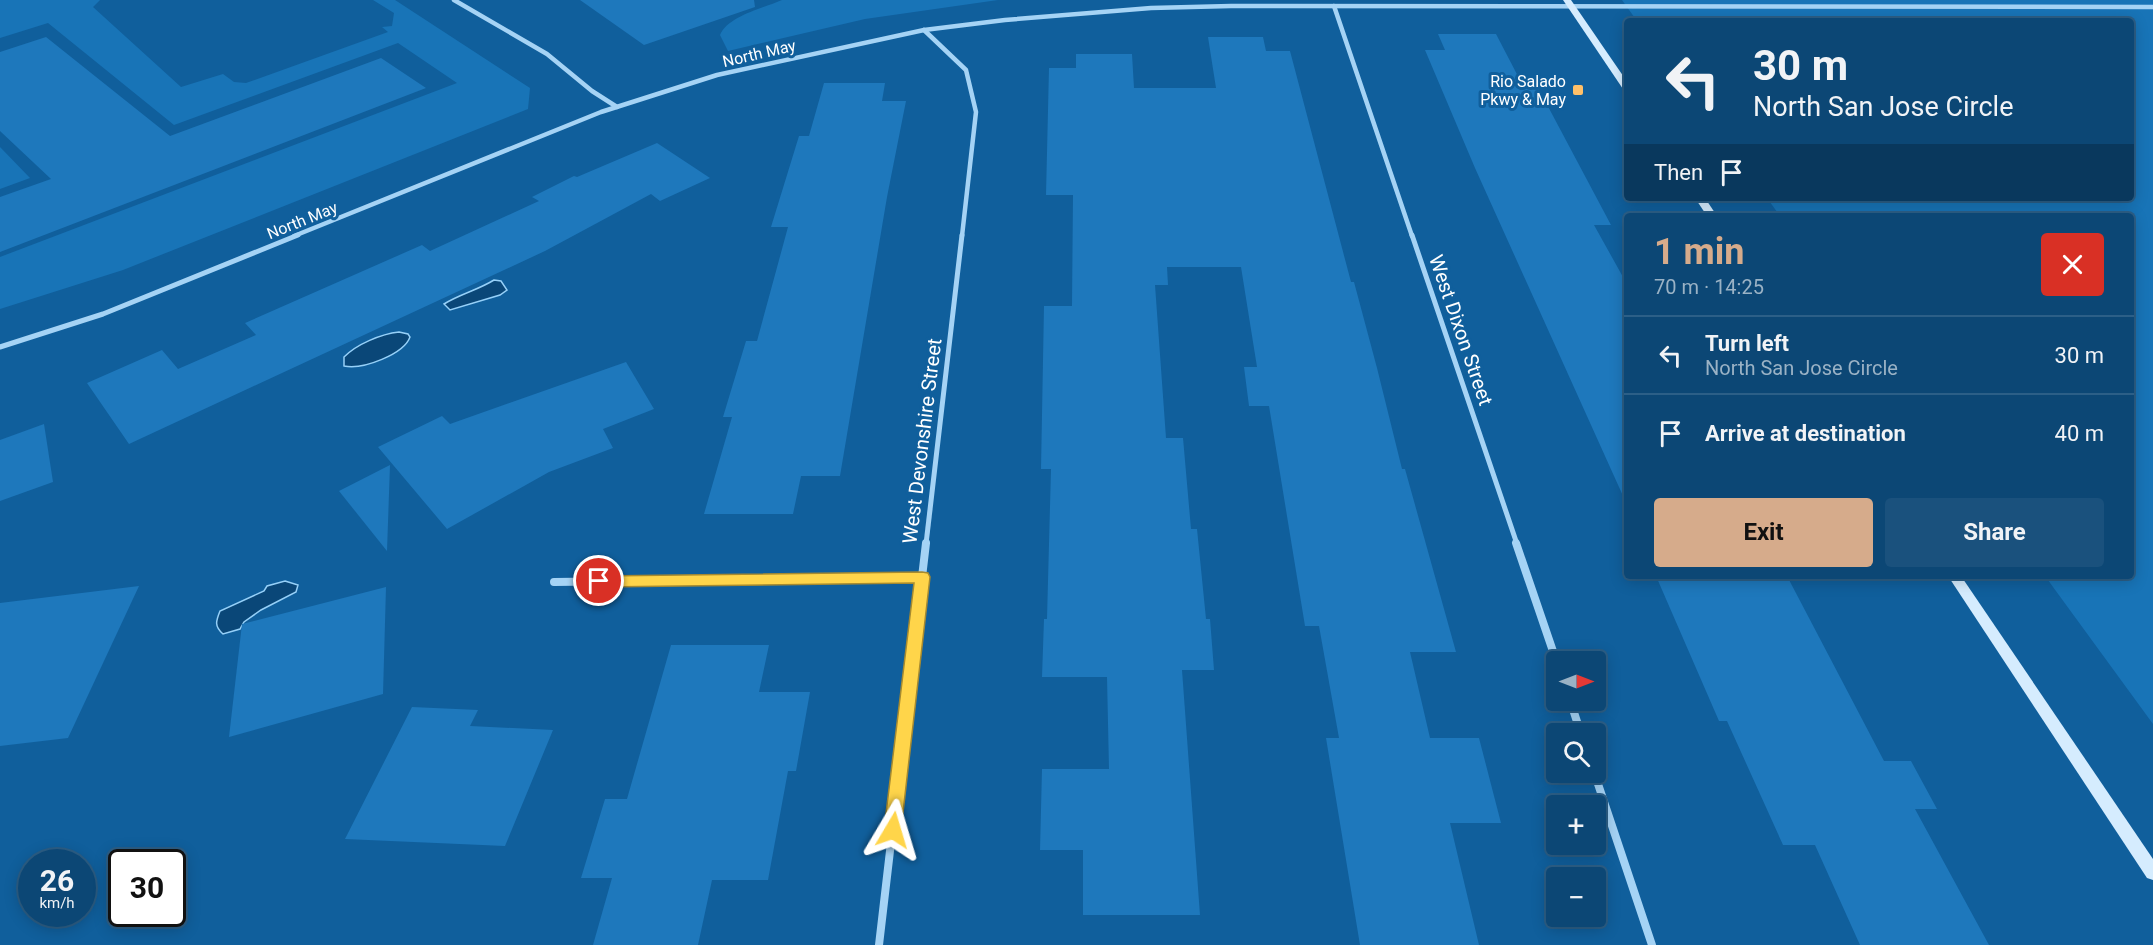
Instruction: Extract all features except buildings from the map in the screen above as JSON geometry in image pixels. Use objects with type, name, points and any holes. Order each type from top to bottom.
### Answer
[{"type":"main road","points":[[1569,3],[1624,84]]},
{"type":"main road","points":[[1956,579],[2153,873]]},
{"type":"street","points":[[454,0],[547,54],[592,91],[617,107]]},
{"type":"street","name":"North May","points":[[0,347],[103,314],[617,107],[717,75],[924,30],[1005,20],[1151,8],[1569,3],[2153,8]]},
{"type":"street","name":"West Dixon Street","points":[[1334,6],[1553,651]]},
{"type":"street","name":"West Devonshire Street","points":[[879,945],[976,112],[966,70],[924,30]]},
{"type":"street","points":[[554,582],[922,577]]},
{"type":"street","points":[[1598,783],[1652,945]]},
{"type":"shaded area","points":[[0,0],[100,0],[93,7],[181,87],[223,74],[234,82],[246,83],[388,32],[382,27],[392,26],[394,13],[373,0],[395,0],[530,88],[528,109],[123,270],[0,309],[0,257],[457,83],[398,43],[174,125],[48,23],[0,38]]},
{"type":"shaded area","points":[[782,0],[998,0],[865,19],[728,51],[720,35],[724,28],[738,18]]},
{"type":"shaded area","points":[[1622,0],[2153,0],[2153,724],[2047,579],[2134,579],[2134,213],[1778,213],[1769,201],[2134,201],[2134,18],[1635,18]]},
{"type":"shaded area","points":[[0,147],[30,178],[0,189]]},
{"type":"shaded area","points":[[494,280],[501,281],[507,290],[500,295],[450,310],[444,304],[482,287]]},
{"type":"shaded area","points":[[399,332],[408,334],[410,337],[400,349],[391,355],[361,366],[344,366],[344,357],[362,344],[377,337]]},
{"type":"shaded area","points":[[285,581],[298,585],[296,592],[261,610],[244,622],[240,629],[223,634],[220,631],[217,623],[220,611],[264,591],[267,586]]},
{"type":"place","name":"Rio Salado Pkwy & May","points":[[1578,90]]},
{"type":"route","points":[[599,581],[922,577],[893,830]]}]
